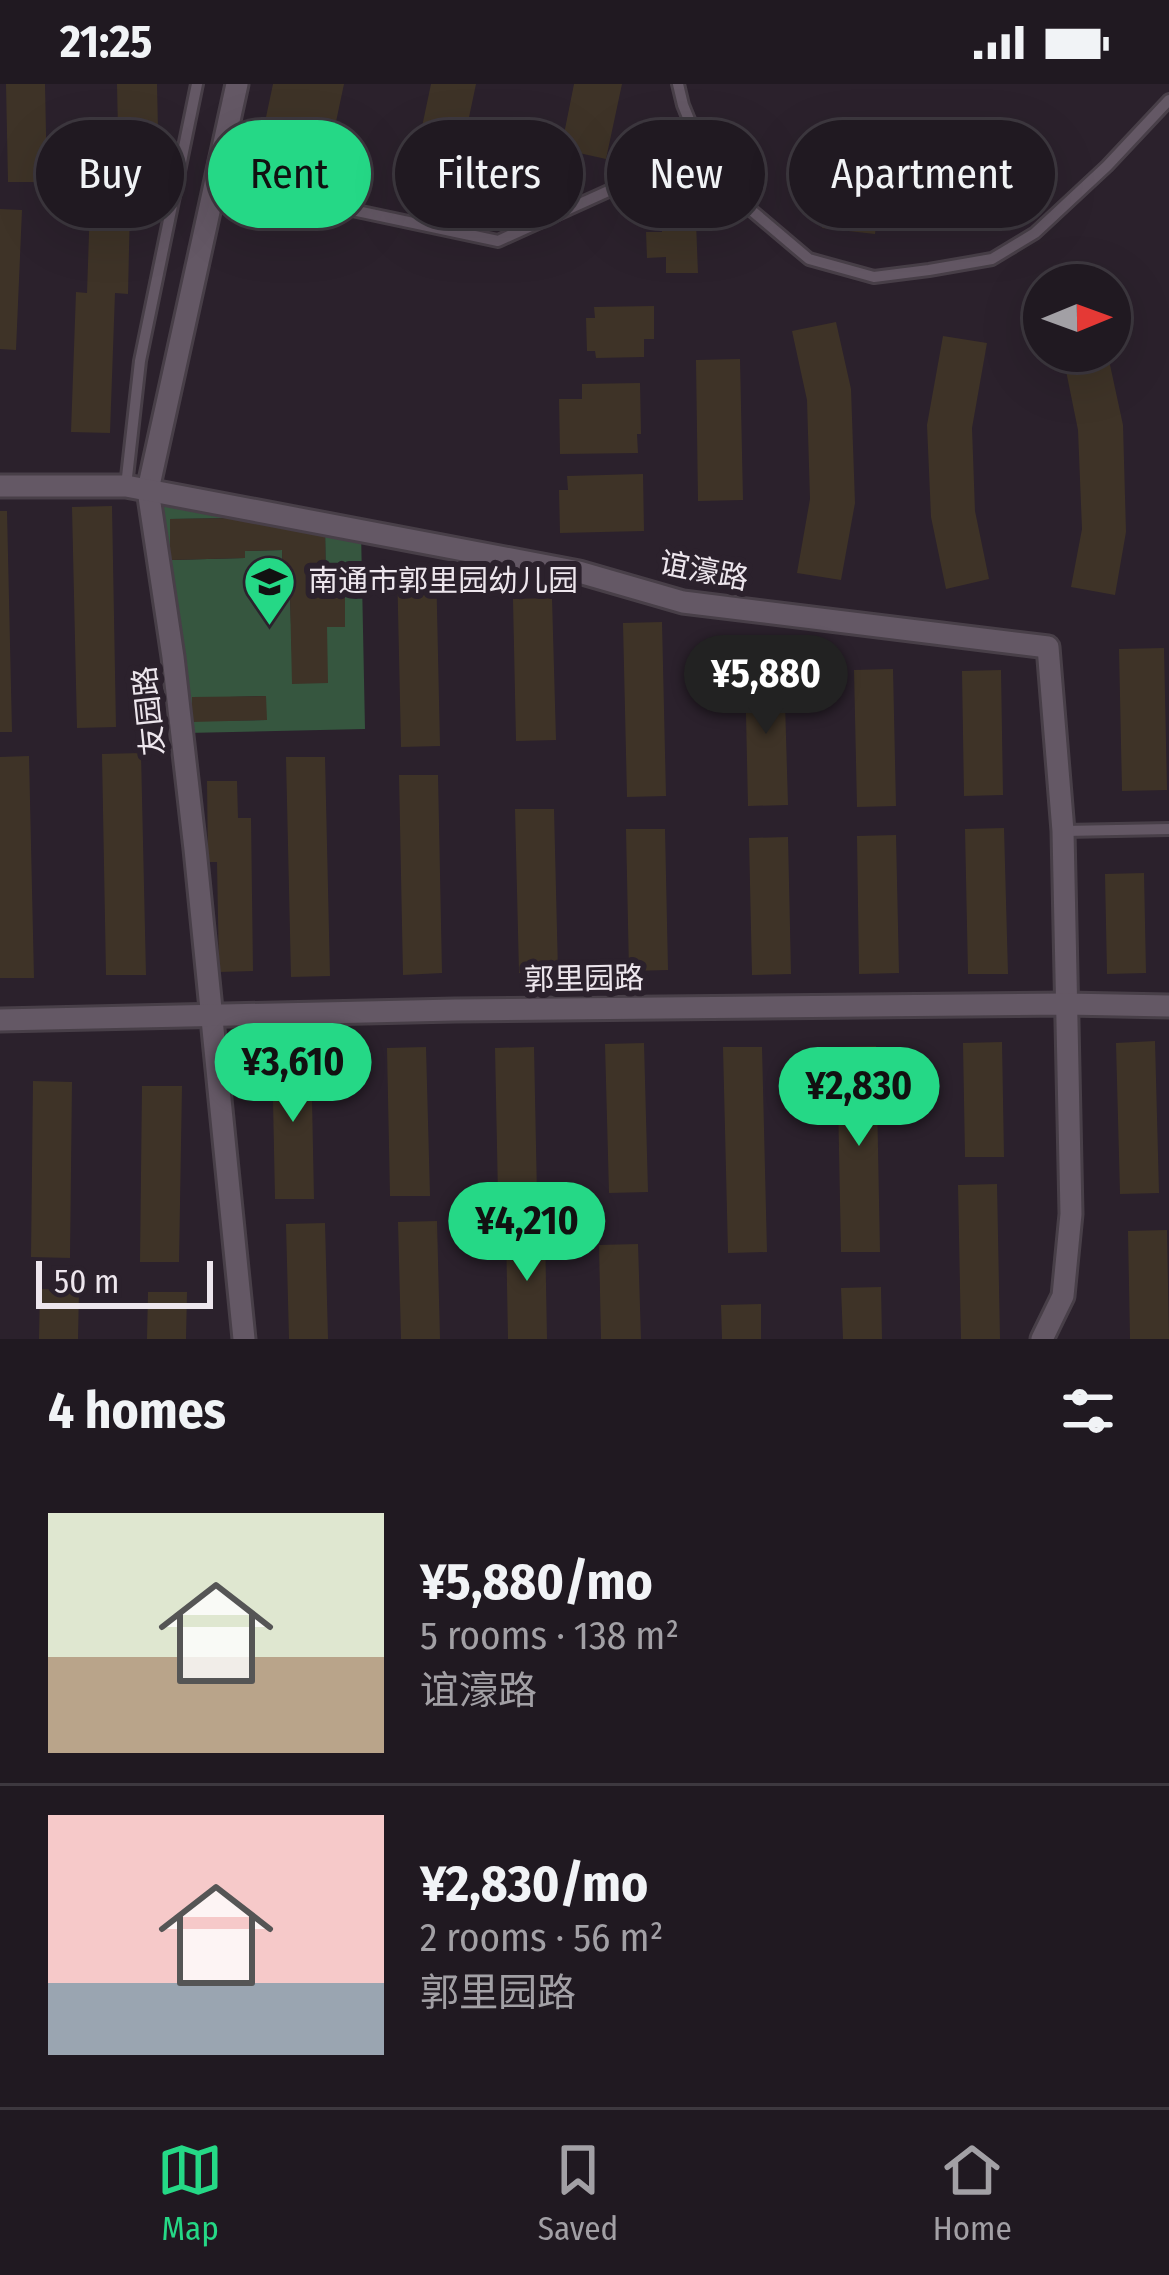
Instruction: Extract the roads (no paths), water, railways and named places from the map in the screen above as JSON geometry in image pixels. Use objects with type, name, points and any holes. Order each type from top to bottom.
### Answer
[{"type":"street","name":"友园路","points":[[229,120],[237,84]]},
{"type":"street","name":"友园路","points":[[208,212],[137,488],[173,657],[244,1339]]},
{"type":"street","name":"谊濠路","points":[[0,486],[137,488],[579,572],[682,602],[1048,647],[1063,831],[1071,1214],[1063,1296],[1042,1339]]},
{"type":"street","name":"郭里园路","points":[[0,1020],[1169,1006]]},
{"type":"lane","points":[[137,488],[140,361],[197,84]]},
{"type":"lane","points":[[678,84],[689,120]]},
{"type":"lane","points":[[765,222],[809,260],[874,277],[992,259],[1035,233],[1169,100]]},
{"type":"lane","points":[[371,214],[498,241],[607,192]]},
{"type":"lane","points":[[1063,831],[1169,829]]},
{"type":"place","name":"南通市郭里园幼儿园","points":[[269,627]]}]
